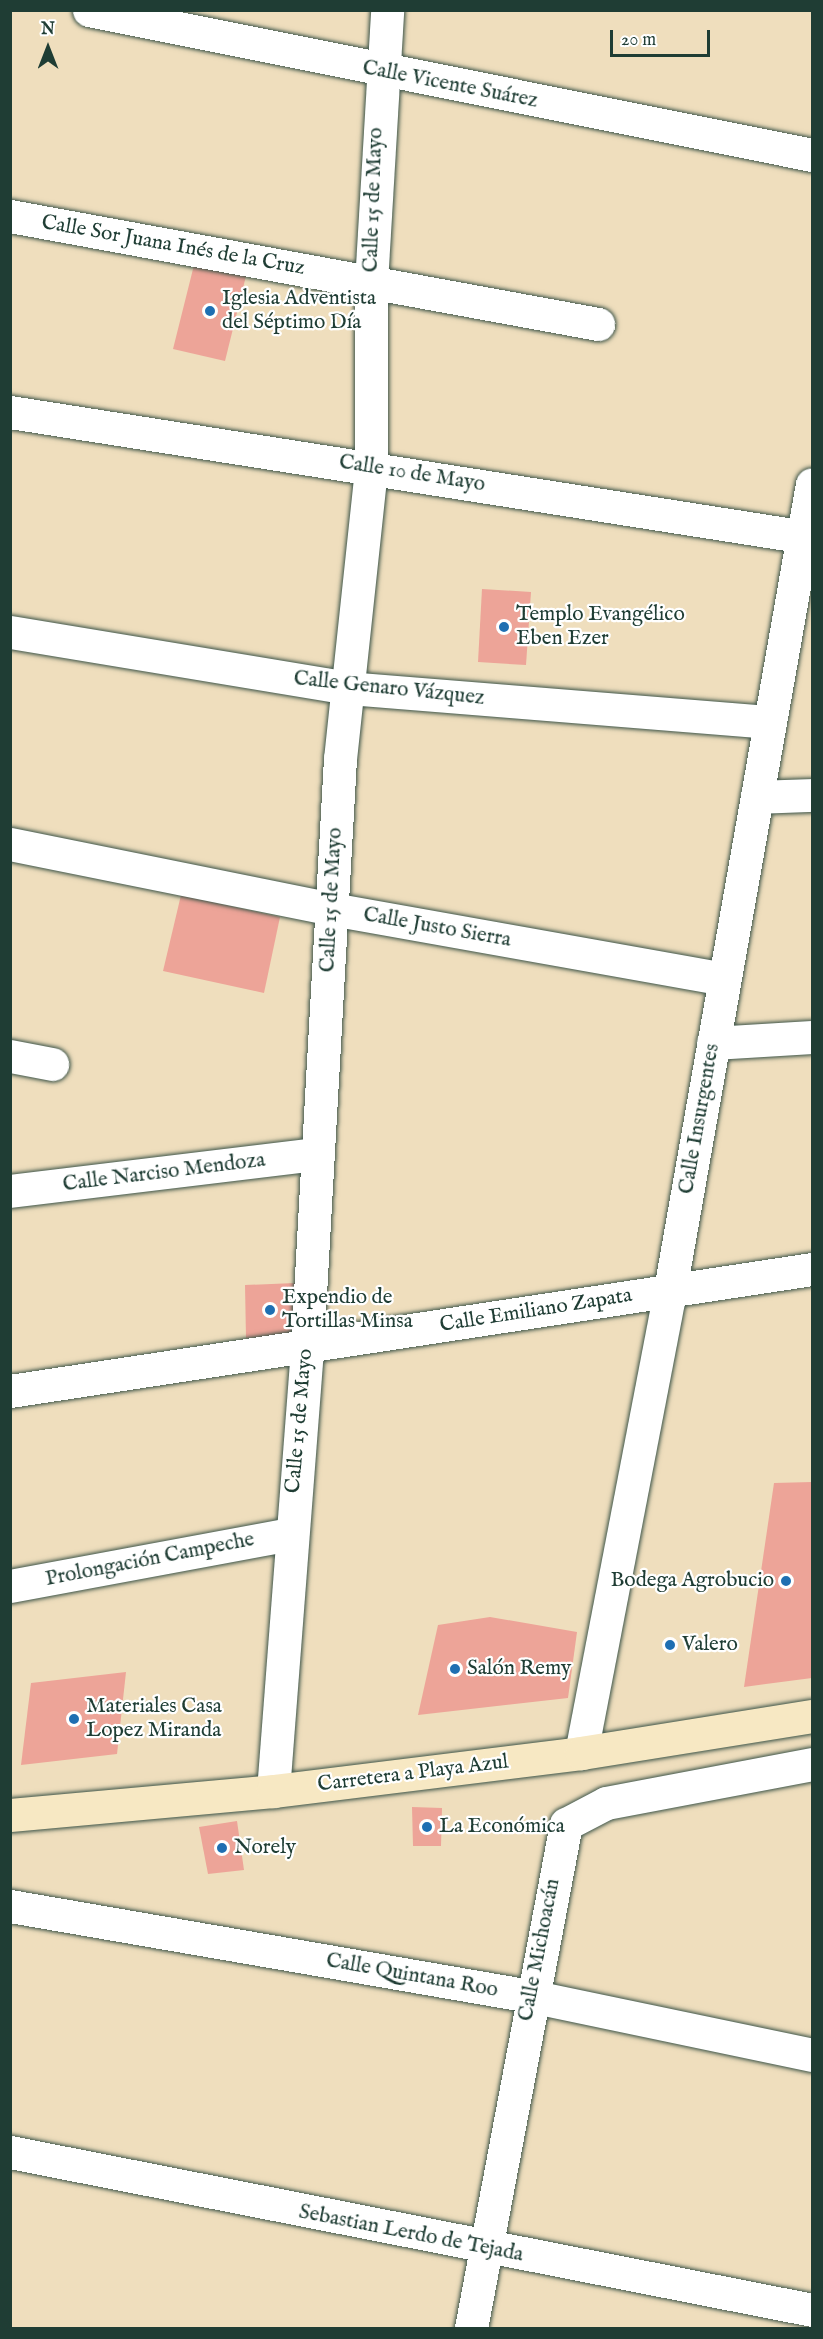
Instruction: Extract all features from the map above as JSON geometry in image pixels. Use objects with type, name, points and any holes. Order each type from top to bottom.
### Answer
[{"type":"main road","name":"Carretera a Playa Azul","points":[[10,1815],[273,1791],[581,1753],[813,1716]]},
{"type":"street","name":"Calle Vicente Suárez","points":[[89,10],[380,72],[813,155]]},
{"type":"street","name":"Calle 15 de Mayo","points":[[273,1791],[290,1534],[307,1347],[331,909],[347,688],[371,467],[371,283],[380,72],[387,10]]},
{"type":"street","name":"Calle Sor Juana Inés de la Cruz","points":[[10,216],[598,324]]},
{"type":"street","name":"Calle 10 de Mayo","points":[[10,412],[807,537]]},
{"type":"street","name":"Calle Insurgentes","points":[[581,1753],[670,1290],[770,722],[807,537],[813,484]]},
{"type":"street","name":"Calle Genaro Vázquez","points":[[10,633],[347,688],[770,722]]},
{"type":"street","points":[[757,797],[813,795]]},
{"type":"street","name":"Calle Justo Sierra","points":[[10,844],[331,909],[724,979]]},
{"type":"street","points":[[713,1043],[813,1037]]},
{"type":"street","points":[[10,1056],[52,1064]]},
{"type":"street","name":"Calle Narciso Mendoza","points":[[10,1191],[317,1154]]},
{"type":"street","name":"Calle Emiliano Zapata","points":[[10,1391],[813,1269]]},
{"type":"street","name":"Prolongación Campeche","points":[[10,1586],[290,1534]]},
{"type":"street","name":"Calle Michoacán","points":[[471,2328],[530,1996],[566,1824],[606,1803],[813,1764]]},
{"type":"street","name":"Calle Quintana Roo","points":[[10,1906],[530,1996],[813,2055]]},
{"type":"street","name":"Sebastian Lerdo de Tejada","points":[[10,2152],[485,2249],[813,2310]]},
{"type":"building","name":"Iglesia Adventista del Séptimo Día","points":[[195,261],[247,272],[225,361],[173,349]]},
{"type":"building","name":"Templo Evangélico Eben Ezer","points":[[482,589],[531,592],[526,665],[478,662]]},
{"type":"building","points":[[181,895],[280,917],[264,993],[163,971]]},
{"type":"building","name":"Expendio de Tortillas Minsa","points":[[295,1283],[293,1336],[246,1338],[245,1285]]},
{"type":"building","name":"Bodega Agrobucio","points":[[812,1482],[812,1678],[744,1687],[774,1483]]},
{"type":"building","points":[[490,1617],[577,1632],[568,1698],[418,1715],[438,1625]]},
{"type":"building","name":"Materiales Casa Lopez Miranda","points":[[126,1672],[117,1754],[21,1765],[31,1683]]},
{"type":"building","name":"La Económica","points":[[412,1807],[442,1808],[441,1846],[413,1846]]},
{"type":"building","name":"Norely","points":[[237,1821],[244,1870],[208,1874],[199,1827]]},
{"type":"place","name":"Iglesia Adventista del Séptimo Día","points":[[210,311]]},
{"type":"place","name":"Templo Evangélico Eben Ezer","points":[[504,627]]},
{"type":"place","name":"Expendio de Tortillas Minsa","points":[[270,1310]]},
{"type":"place","name":"Bodega Agrobucio","points":[[786,1581]]},
{"type":"place","name":"Valero","points":[[670,1645]]},
{"type":"place","name":"Salón Remy","points":[[455,1669]]},
{"type":"place","name":"Materiales Casa Lopez Miranda","points":[[74,1719]]},
{"type":"place","name":"La Económica","points":[[427,1827]]},
{"type":"place","name":"Norely","points":[[222,1848]]}]
